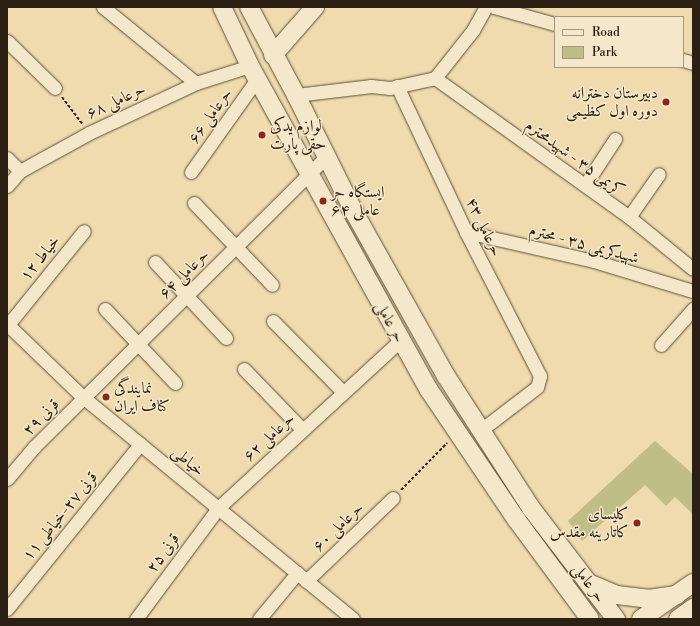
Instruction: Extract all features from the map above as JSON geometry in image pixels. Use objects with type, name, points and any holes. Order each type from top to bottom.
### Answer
[{"type":"main road","name":"حر عاملی","points":[[222,7],[253,73],[429,390],[572,596],[590,619]]},
{"type":"main road","name":"حر عاملی","points":[[249,7],[273,55],[296,94],[354,212],[442,369],[531,508],[616,619]]},
{"type":"main road","points":[[273,55],[315,7]]},
{"type":"main road","points":[[589,583],[617,595],[648,600],[677,595]]},
{"type":"main road","points":[[641,619],[693,583]]},
{"type":"main road","points":[[572,596],[573,619]]},
{"type":"street","points":[[103,7],[196,83]]},
{"type":"street","points":[[296,94],[371,86],[397,86],[435,78],[473,30],[486,7]]},
{"type":"street","points":[[494,7],[554,24]]},
{"type":"street","points":[[7,41],[55,88]]},
{"type":"street","name":"حرعاملی ۶۸","points":[[7,186],[20,171],[89,133],[196,83],[253,73]]},
{"type":"street","name":"حرعاملی ۶۶","points":[[191,172],[253,73]]},
{"type":"street","name":"کریمی ۳۵ - شهیدمحترم","points":[[435,78],[629,217],[693,269]]},
{"type":"street","name":"حرعاملی ۴۳","points":[[397,86],[466,232],[540,376],[540,382],[537,387],[481,430]]},
{"type":"street","points":[[585,185],[615,139]]},
{"type":"street","name":"حرعاملی ۶۴","points":[[84,398],[327,156]]},
{"type":"street","points":[[7,158],[20,171]]},
{"type":"street","points":[[629,217],[659,174]]},
{"type":"street","points":[[194,203],[272,285]]},
{"type":"street","name":"خیاط ۱۲","points":[[7,325],[84,231]]},
{"type":"street","name":"شهیدکریمی ۳۵ - محترم","points":[[466,232],[594,261],[693,291]]},
{"type":"street","points":[[155,262],[226,338]]},
{"type":"street","points":[[105,309],[175,383]]},
{"type":"street","points":[[661,345],[693,309]]},
{"type":"street","points":[[273,321],[343,392]]},
{"type":"street","name":"خیاطی","points":[[7,325],[84,398],[353,619]]},
{"type":"street","name":"حرعاملی ۶۲","points":[[218,508],[302,429],[401,340]]},
{"type":"street","points":[[244,369],[302,429]]},
{"type":"street","name":"قرنی ۲۹","points":[[7,479],[34,447],[84,398]]},
{"type":"street","name":"قرنی ۲۷-خیاطی ۱۱","points":[[7,609],[140,444]]},
{"type":"street","name":"حرعاملی ۶۰","points":[[259,619],[301,577],[393,498]]},
{"type":"street","name":"قرنی ۲۵","points":[[136,619],[218,508]]},
{"type":"path","points":[[55,88],[89,133]]},
{"type":"path","points":[[393,498],[457,432]]},
{"type":"green space","points":[[655,441],[693,474],[693,514],[675,497],[666,506],[645,485],[582,541],[568,521]]},
{"type":"place","name":"دبیرستان دخترانه دوره اول کظیمی","points":[[666,102]]},
{"type":"place","name":"لوازم یدکی حقی پارت","points":[[262,135]]},
{"type":"place","name":"ایستگاه حر عاملی ۶۴","points":[[323,201]]},
{"type":"place","name":"نمایندگی کناف ایران","points":[[106,397]]},
{"type":"place","name":"کلیسای کاتارینه مقدس","points":[[637,523]]}]
